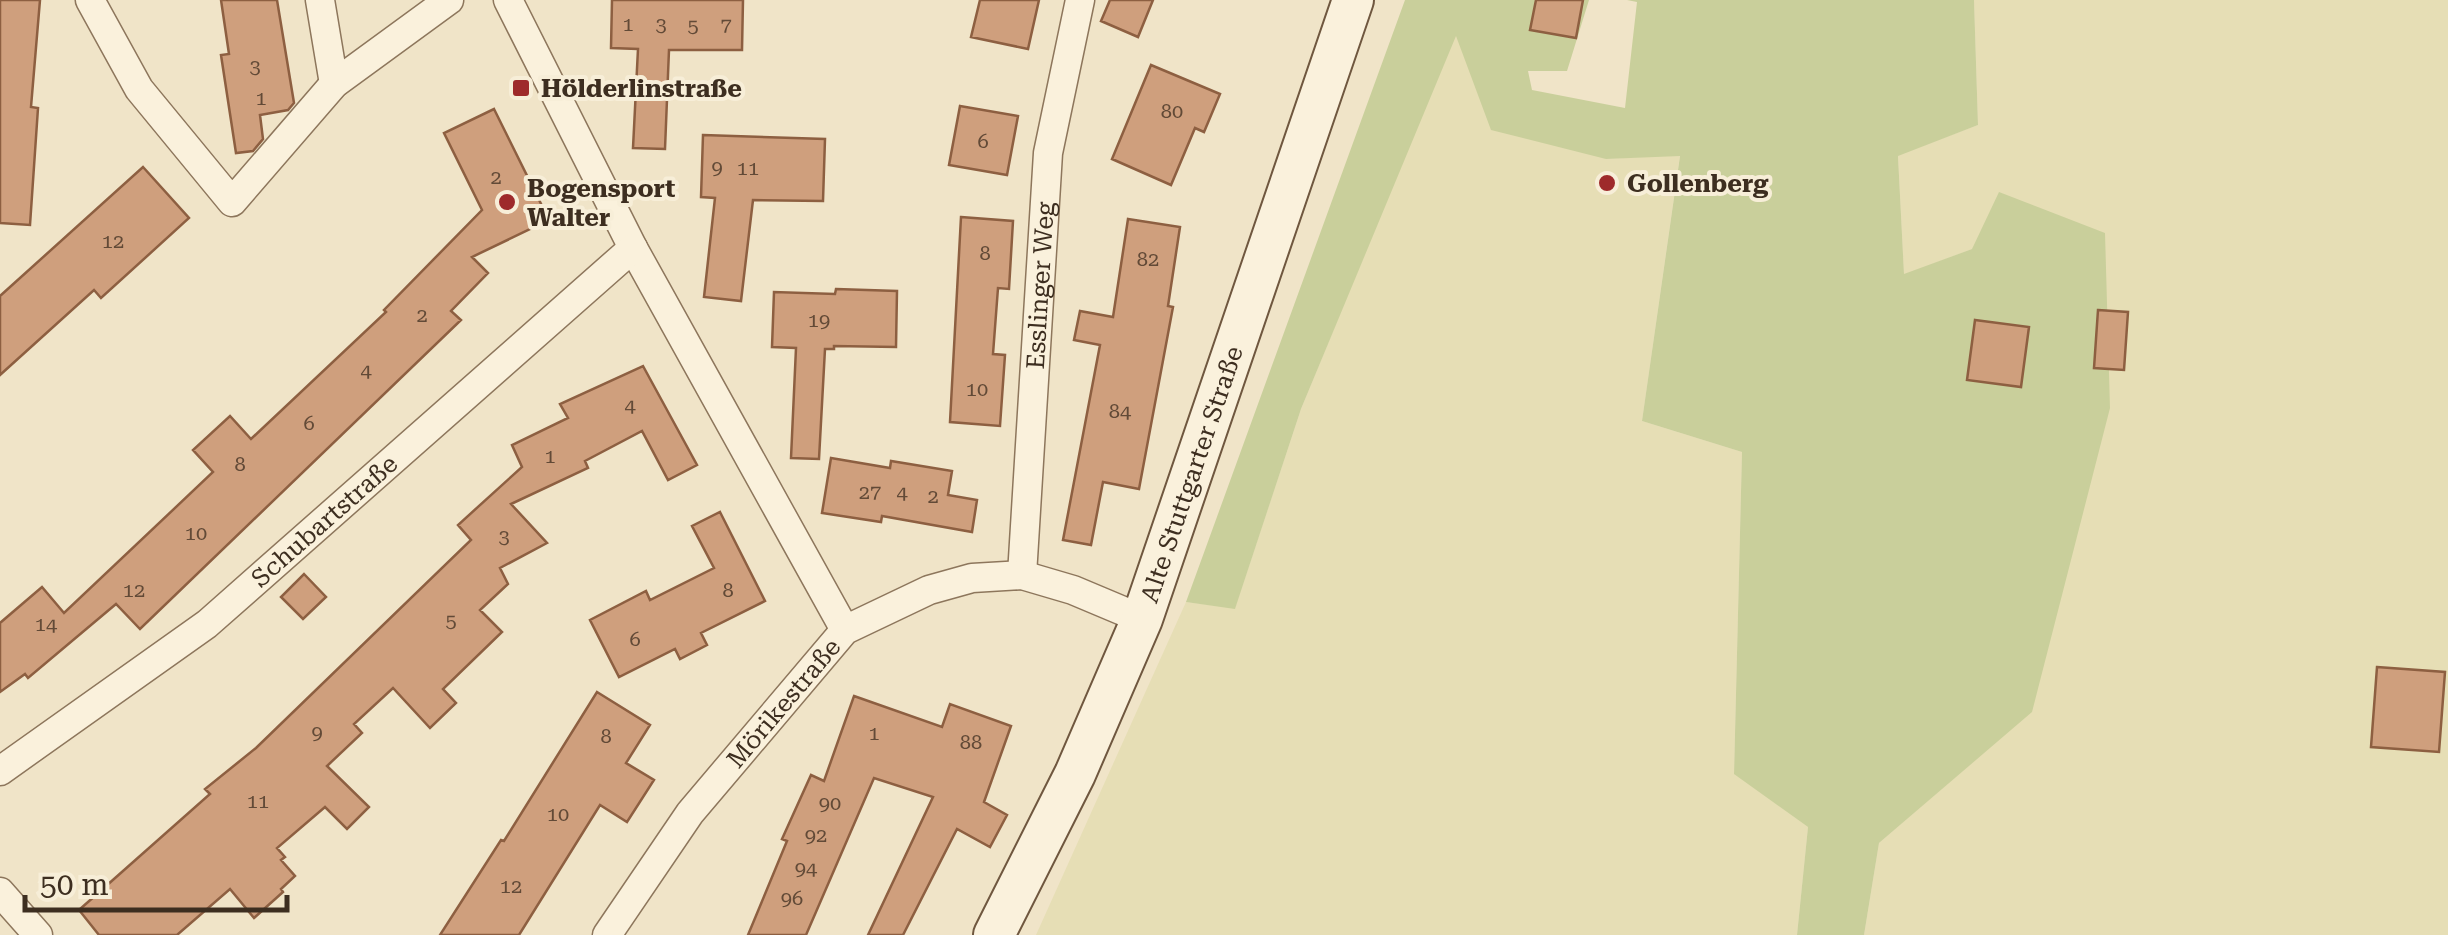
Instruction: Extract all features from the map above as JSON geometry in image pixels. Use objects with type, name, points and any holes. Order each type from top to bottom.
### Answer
[{"type":"street","points":[[90,0],[139,89],[232,202],[334,84],[449,0]]},
{"type":"street","points":[[320,0],[334,84]]},
{"type":"street","points":[[508,0],[633,248],[845,630]]},
{"type":"street","name":"Esslinger Weg","points":[[1022,575],[1048,152],[1080,0]]},
{"type":"street","name":"Alte Stuttgarter Straße","points":[[994,935],[1074,774],[1142,619],[1353,0]]},
{"type":"street","name":"Schubartstraße","points":[[0,771],[207,624],[633,248]]},
{"type":"street","name":"Mörikestraße","points":[[607,935],[690,812],[845,630],[929,590],[972,578],[1022,575],[1073,590],[1142,619]]},
{"type":"street","points":[[0,892],[38,935]]},
{"type":"shaded area","points":[[1974,0],[2448,0],[2448,935],[1864,935],[1879,843],[2032,711],[1972,249],[1904,275],[1898,155],[1978,125]]},
{"type":"shaded area","points":[[1455,34],[1606,159],[1680,155],[1642,421],[1742,452],[1734,773],[1808,827],[1797,935],[1036,935],[1186,602],[1235,608],[1301,409]]},
{"type":"green space","points":[[1405,0],[1589,0],[1567,71],[1528,71],[1532,90],[1625,108],[1637,2],[1627,0],[1974,0],[1978,125],[1898,156],[1904,274],[1972,249],[1999,192],[2105,233],[2110,408],[2032,712],[1879,843],[1864,935],[1797,935],[1808,827],[1734,774],[1742,452],[1642,421],[1680,156],[1606,159],[1491,130],[1456,36],[1301,409],[1235,609],[1186,602]]},
{"type":"building","points":[[0,0],[40,0],[31,107],[38,108],[30,225],[0,223]]},
{"type":"building","points":[[221,0],[277,0],[294,103],[288,110],[260,115],[263,139],[253,151],[236,153],[221,55],[229,54]]},
{"type":"building","points":[[612,0],[743,0],[742,50],[669,50],[665,149],[633,148],[638,49],[611,48]]},
{"type":"building","points":[[980,0],[1039,0],[1028,49],[971,37]]},
{"type":"building","points":[[1110,0],[1153,0],[1138,37],[1101,21]]},
{"type":"building","points":[[1536,0],[1583,0],[1576,38],[1530,30]]},
{"type":"building","points":[[1151,65],[1220,94],[1204,132],[1195,128],[1171,185],[1112,159]]},
{"type":"building","points":[[960,106],[1018,116],[1007,175],[949,165]]},
{"type":"building","points":[[494,109],[549,220],[472,257],[488,273],[451,311],[461,320],[140,629],[116,604],[28,678],[25,674],[0,692],[0,623],[42,587],[64,613],[213,472],[193,450],[230,416],[251,439],[386,312],[482,210],[444,133]]},
{"type":"building","points":[[703,135],[825,139],[823,201],[753,200],[741,301],[704,297],[715,198],[701,197]]},
{"type":"building","points":[[143,167],[189,218],[101,298],[94,290],[0,375],[0,296]]},
{"type":"building","points":[[961,217],[1013,221],[1009,289],[998,288],[993,354],[1005,355],[1000,426],[950,422]]},
{"type":"building","points":[[1128,219],[1180,227],[1168,306],[1173,307],[1139,489],[1103,482],[1091,545],[1063,540],[1100,345],[1074,340],[1080,311],[1113,317]]},
{"type":"building","points":[[836,289],[897,291],[896,347],[825,349],[819,459],[791,458],[796,348],[772,347],[774,292],[835,294]]},
{"type":"building","points":[[2098,310],[2128,312],[2124,370],[2094,368]]},
{"type":"building","points":[[1975,320],[2029,327],[2021,387],[1967,380]]},
{"type":"building","points":[[643,366],[697,465],[668,480],[642,431],[585,461],[588,468],[511,504],[547,543],[500,568],[508,584],[480,610],[502,632],[443,689],[456,703],[430,728],[393,688],[354,724],[362,733],[327,766],[369,807],[347,829],[325,807],[277,848],[285,857],[281,860],[295,876],[254,918],[230,889],[177,935],[99,935],[79,910],[210,794],[205,789],[256,748],[471,540],[458,525],[522,467],[512,445],[568,418],[560,404]]},
{"type":"building","points":[[831,458],[890,468],[891,461],[952,471],[948,495],[977,500],[972,532],[882,516],[881,522],[822,513]]},
{"type":"building","points":[[720,512],[765,601],[701,633],[707,645],[680,659],[675,649],[619,677],[590,620],[646,591],[650,600],[714,568],[692,526]]},
{"type":"building","points":[[304,574],[326,597],[303,619],[281,597]]},
{"type":"building","points":[[2377,667],[2445,672],[2439,752],[2371,747]]},
{"type":"building","points":[[597,692],[650,725],[626,763],[654,780],[627,822],[600,805],[519,935],[440,935],[501,840],[504,841]]},
{"type":"building","points":[[854,696],[942,727],[950,704],[1011,726],[984,802],[1007,815],[990,847],[957,829],[903,935],[868,935],[933,797],[874,778],[806,935],[748,935],[787,841],[782,839],[811,775],[824,781]]},
{"type":"place","name":"Hölderlinstraße","points":[[521,88]]},
{"type":"place","name":"Gollenberg","points":[[1607,183]]},
{"type":"place","name":"Bogensport Walter","points":[[507,202]]}]
